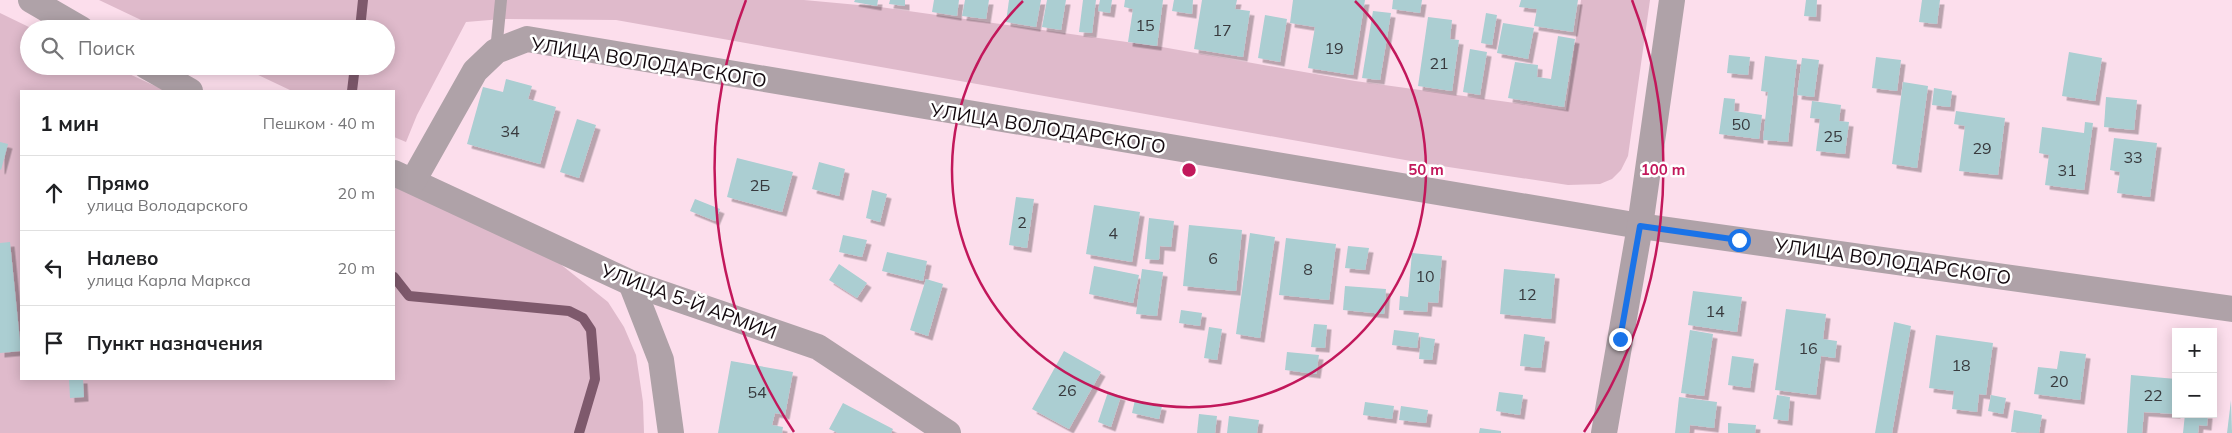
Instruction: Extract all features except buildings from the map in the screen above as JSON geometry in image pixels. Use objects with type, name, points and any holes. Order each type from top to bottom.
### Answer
[{"type":"street","points":[[31,0],[65,20]]},
{"type":"street","points":[[1604,433],[1640,226],[1672,0]]},
{"type":"street","name":"УЛИЦА ВОЛОДАРСКОГО","points":[[403,177],[475,71],[496,51],[527,39],[1640,226],[2232,309]]},
{"type":"street","points":[[162,75],[188,90]]},
{"type":"street","name":"УЛИЦА 5-Й АРМИИ","points":[[403,177],[631,284],[818,346],[948,433]]},
{"type":"street","points":[[631,284],[661,360],[671,433]]},
{"type":"lane","points":[[496,51],[501,0]]},
{"type":"shaded area","points":[[99,0],[804,0],[880,7],[1162,47],[1355,81],[1566,110],[1581,0],[1650,0],[1628,156],[1621,170],[1612,179],[1600,184],[1568,185],[1422,163],[616,20],[502,19],[466,22],[417,115],[406,142],[395,137],[395,90],[290,90],[258,75],[395,75],[395,20],[141,20]]},
{"type":"shaded area","points":[[0,13],[20,23],[20,75],[131,75],[164,90],[20,90],[20,380],[395,380],[395,184],[559,263],[608,302],[624,327],[636,355],[643,402],[644,433],[0,433]]},
{"type":"waterway","points":[[361,20],[363,0]]},
{"type":"waterway","points":[[352,90],[354,75]]},
{"type":"waterway","points":[[395,278],[409,296],[569,311],[583,318],[591,330],[595,379],[579,433]]},
{"type":"route","points":[[1620,339],[1640,226],[1739,240]]}]
